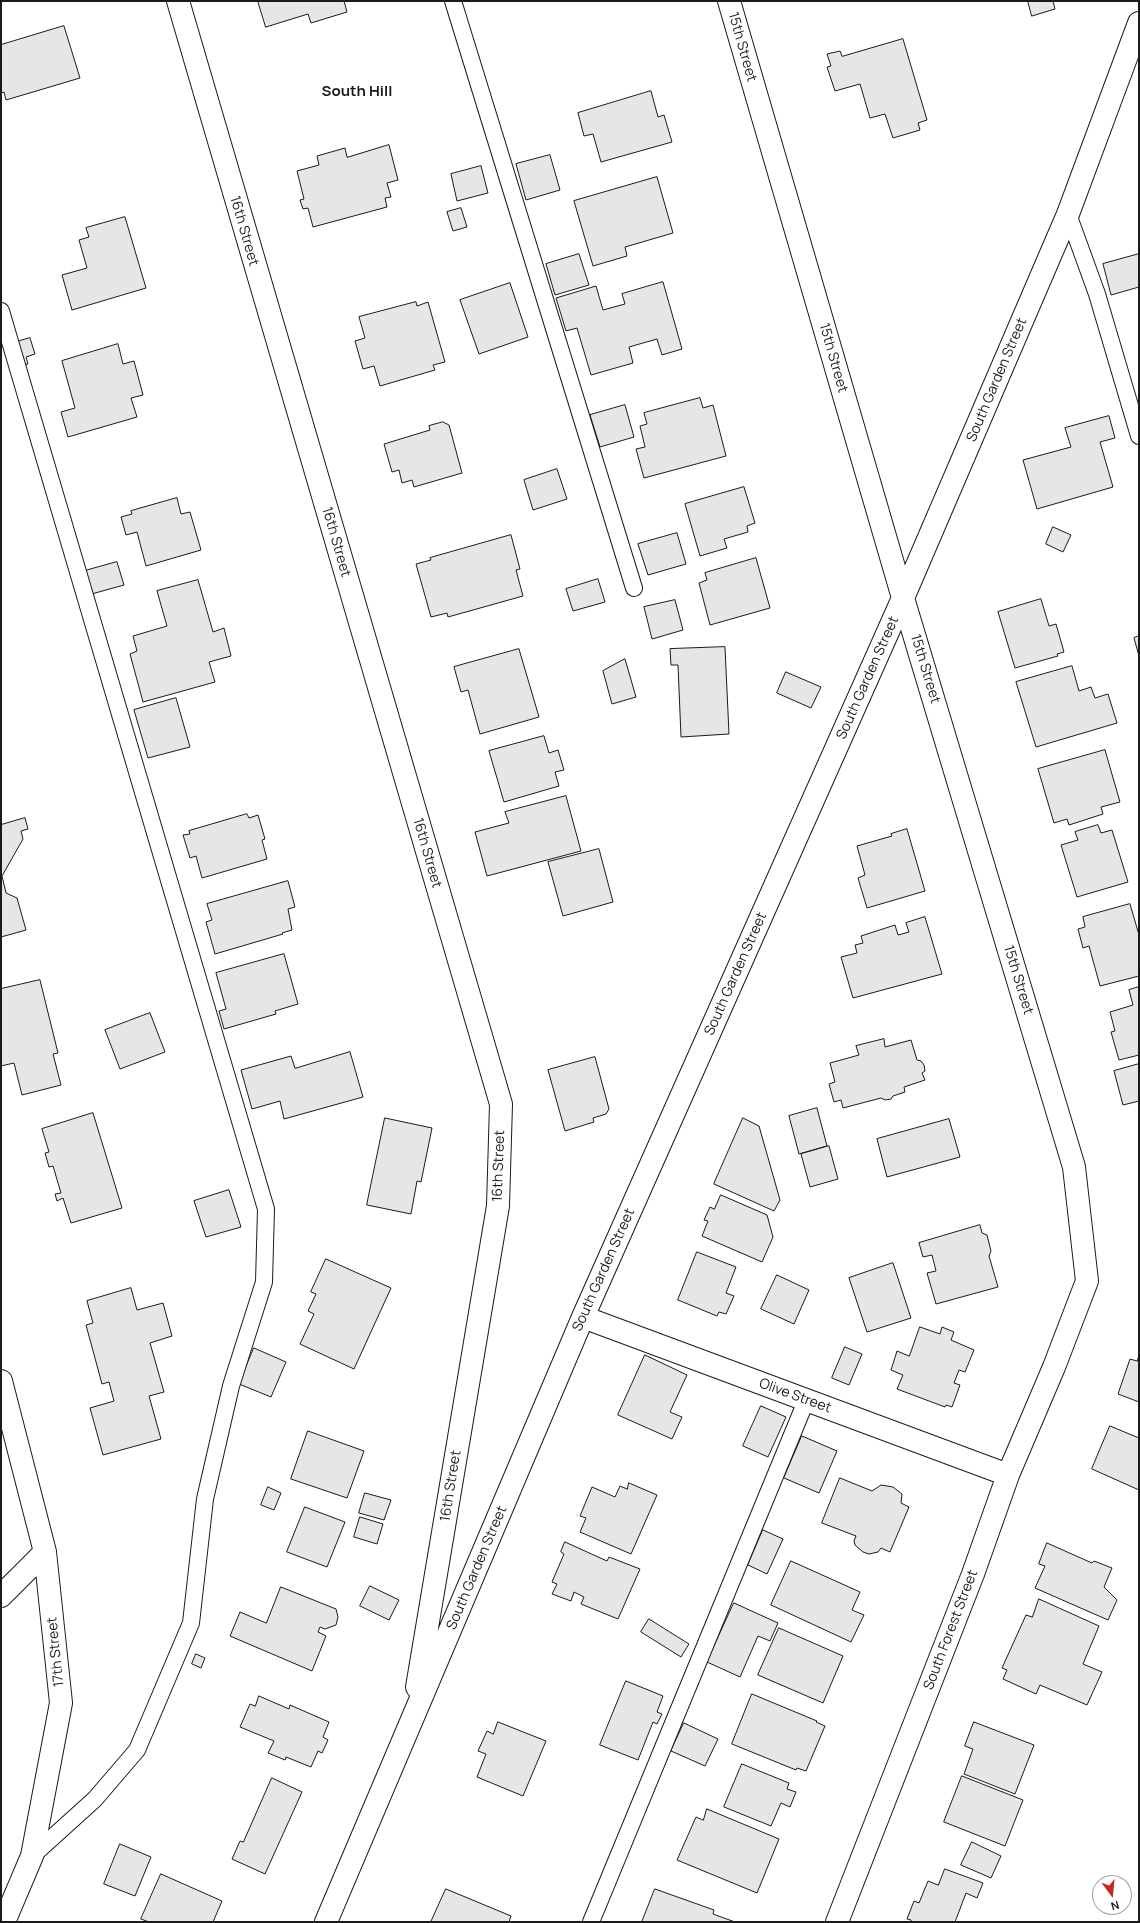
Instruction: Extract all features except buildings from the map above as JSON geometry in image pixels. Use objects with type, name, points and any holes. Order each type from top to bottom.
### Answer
[{"type":"street","name":"16th Street","points":[[178,1],[501,1104],[498,1206],[411,1722]]},
{"type":"street","name":"15th Street","points":[[729,1],[904,598],[1074,1166],[1087,1280],[1064,1339]]},
{"type":"street","name":"South Garden Street","points":[[326,1922],[583,1317],[904,598],[1068,214],[1139,23]]},
{"type":"street","name":"Olive Street","points":[[583,1317],[1008,1475]]},
{"type":"street","name":"South Forest Street","points":[[837,1922],[973,1574],[1008,1475],[1064,1339]]},
{"type":"street","name":"17th Street","points":[[1,1380],[45,1552],[61,1703],[32,1856],[4,1922]]},
{"type":"street","points":[[1,1596],[45,1552]]},
{"type":"lane","points":[[452,1],[634,588]]},
{"type":"lane","points":[[1068,214],[1097,294],[1139,436]]},
{"type":"lane","points":[[1,311],[266,1209],[264,1282],[231,1386],[205,1499],[192,1623],[137,1750],[95,1799],[32,1856]]},
{"type":"lane","points":[[591,1922],[806,1401]]},
{"type":"district","name":"South Hill","points":[[357,92]]}]
